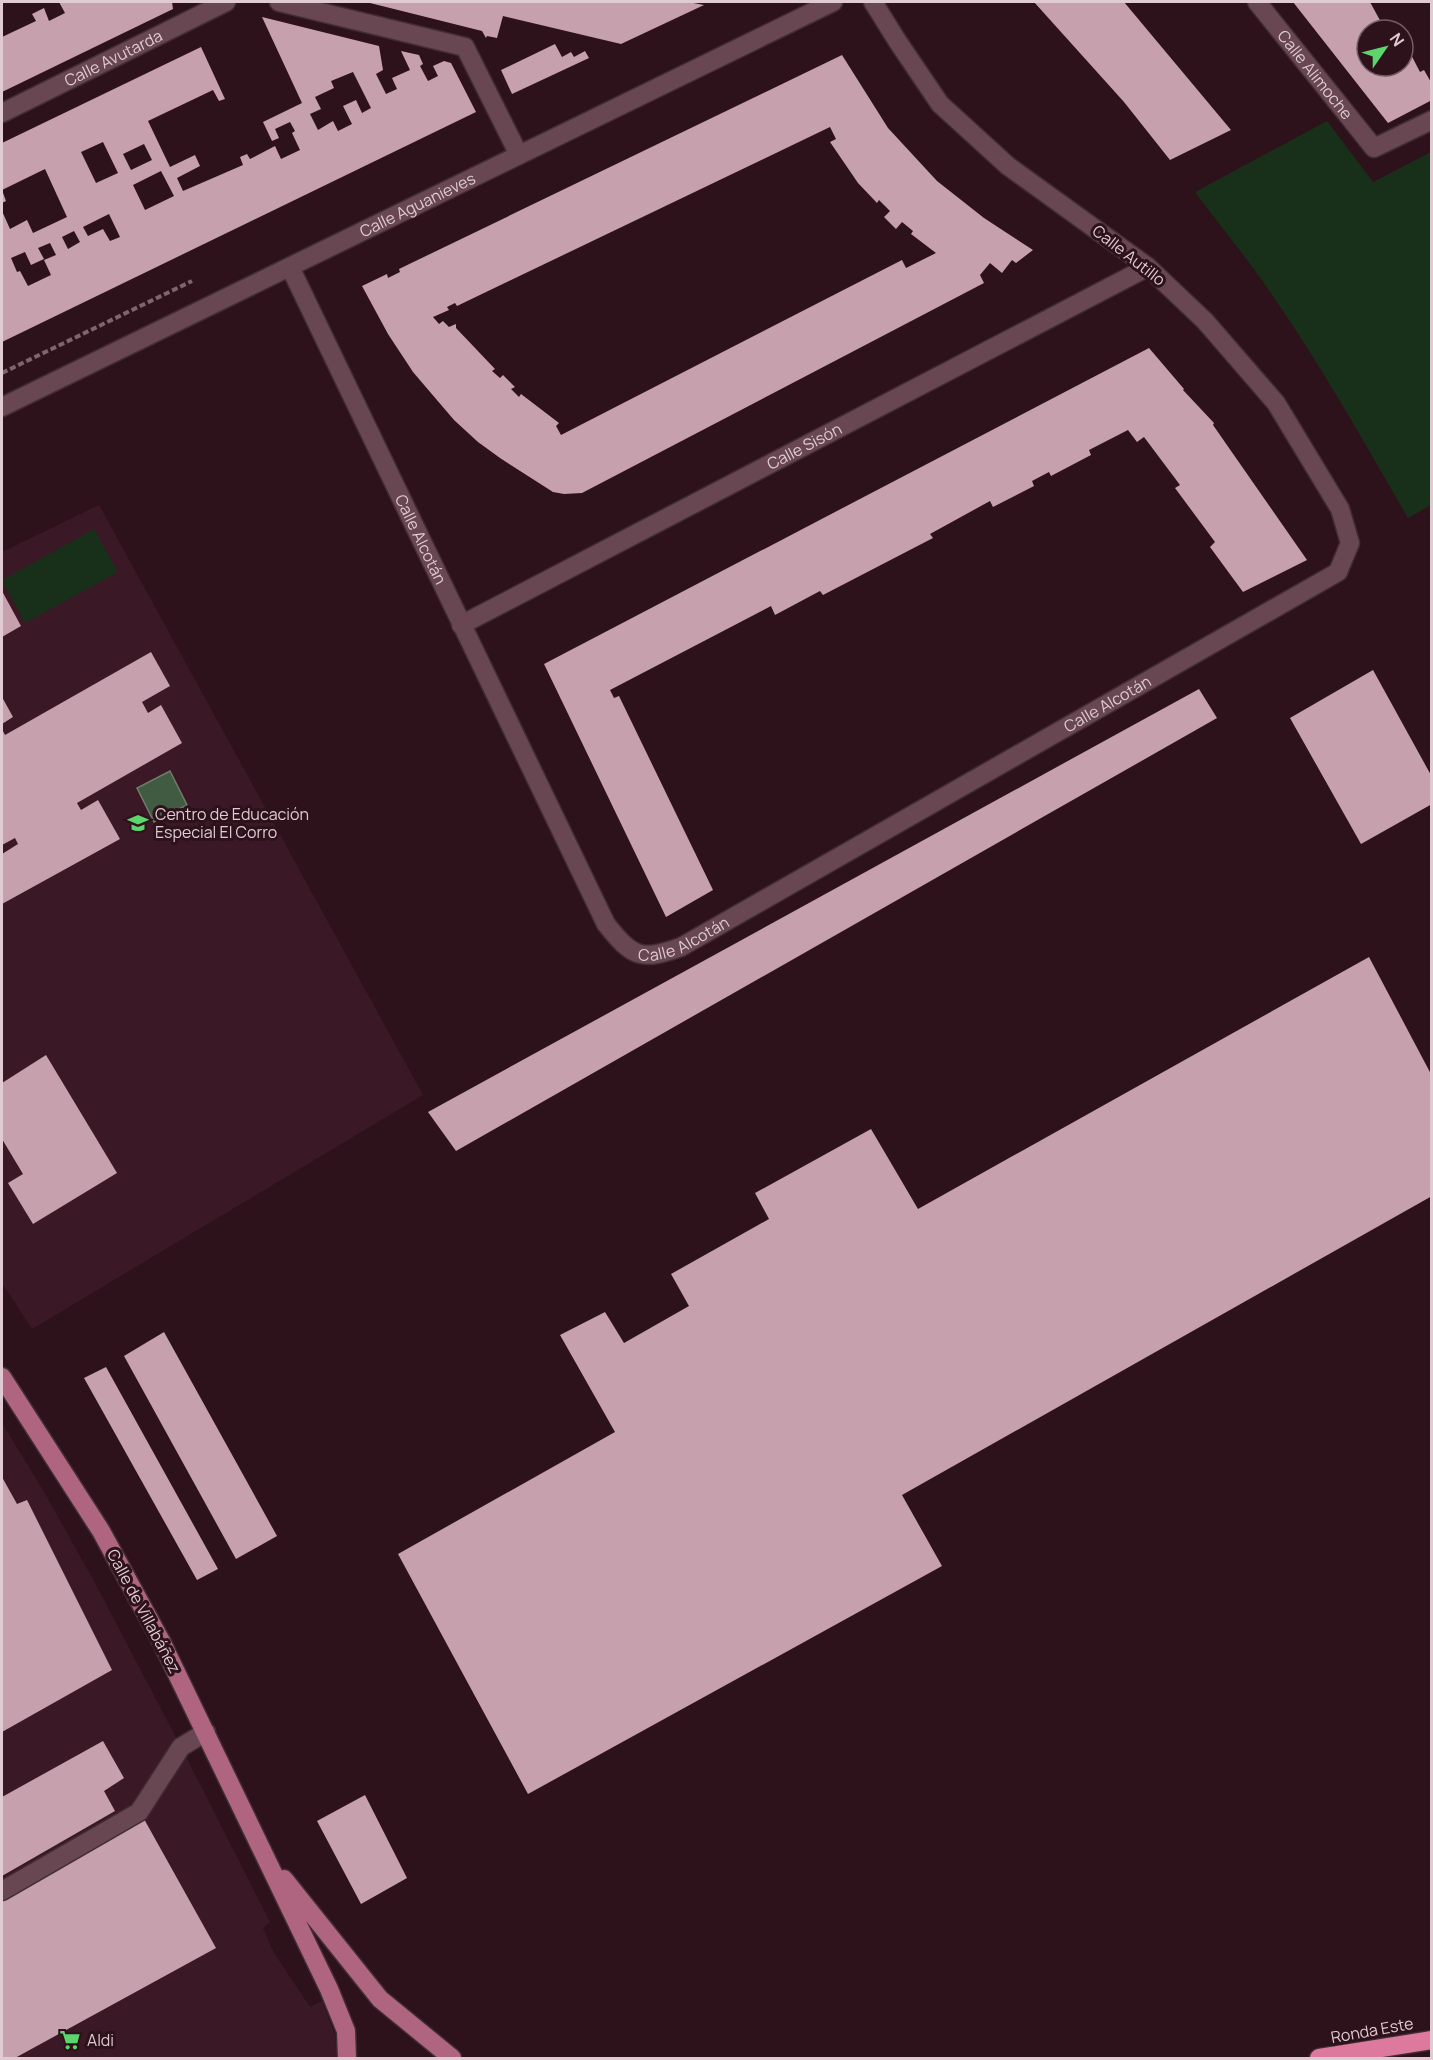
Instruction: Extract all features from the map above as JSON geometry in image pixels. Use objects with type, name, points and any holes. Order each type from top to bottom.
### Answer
[{"type":"highway","name":"Ronda Este","points":[[1319,2058],[1431,2040]]},
{"type":"main road","name":"Calle de Villabáñez","points":[[2,1377],[101,1531],[161,1641],[329,1989],[346,2031],[347,2058]]},
{"type":"main road","name":"Calle de Villabáñez","points":[[266,1856],[380,1999],[452,2058]]},
{"type":"street","name":"Calle Avutarda","points":[[2,113],[226,2]]},
{"type":"street","points":[[279,2],[465,47],[519,155]]},
{"type":"street","name":"Calle Aguanieves","points":[[2,407],[833,2]]},
{"type":"street","name":"Calle Autillo","points":[[873,2],[897,42],[940,104],[1008,166],[1148,267],[1205,321],[1276,403],[1340,509],[1350,543],[1338,573]]},
{"type":"street","name":"Calle Alimoche","points":[[1257,2],[1374,148],[1431,120]]},
{"type":"street","name":"Calle Alcotán","points":[[290,267],[606,924],[623,945],[641,956],[660,954],[681,946],[1338,573]]},
{"type":"street","name":"Calle Sisón","points":[[461,625],[1148,267]]},
{"type":"street","points":[[2,1892],[139,1812],[180,1747],[206,1732]]},
{"type":"shaded area","points":[[1327,121],[1373,182],[1431,152],[1431,505],[1408,518],[1299,335],[1259,276],[1195,192]]},
{"type":"shaded area","name":"Centro de Educación Especial El Corro","points":[[99,505],[423,1095],[32,1329],[2,1283],[2,552]]},
{"type":"shaded area","points":[[94,529],[118,572],[25,623],[2,580]]},
{"type":"shaded area","points":[[170,771],[187,805],[154,822],[137,788]]},
{"type":"shaded area","points":[[2,1423],[94,1581],[181,1747],[270,1922],[263,1928],[274,1953],[310,2007],[322,2001],[335,2035],[337,2058],[2,2058]]},
{"type":"building","points":[[59,2],[172,2],[173,9],[2,92],[2,37],[36,21],[32,14],[44,8],[49,21],[65,13]]},
{"type":"building","points":[[366,2],[688,2],[704,5],[621,44],[503,16],[497,38],[487,36],[486,38],[482,31]]},
{"type":"building","points":[[1034,2],[1124,2],[1231,130],[1170,160],[1124,102]]},
{"type":"building","points":[[1293,2],[1370,2],[1379,18],[1355,18],[1355,78],[1415,78],[1415,62],[1420,72],[1424,70],[1432,84],[1432,100],[1388,123]]},
{"type":"building","points":[[262,17],[379,46],[383,70],[376,74],[386,94],[397,89],[392,78],[410,70],[401,51],[419,55],[423,64],[420,66],[428,81],[438,76],[433,66],[444,61],[451,63],[476,112],[2,342],[2,211],[10,229],[27,220],[33,233],[67,217],[45,169],[2,190],[2,143],[201,47],[225,99],[219,101],[213,90],[148,121],[170,167],[195,155],[200,166],[177,178],[183,191],[243,165],[240,157],[247,154],[250,159],[275,146],[281,159],[300,150],[292,133],[295,131],[290,122],[275,129],[279,138],[272,141],[263,122],[302,103]],"holes":[[[353,72],[371,108],[362,113],[356,100],[343,106],[352,124],[338,131],[333,121],[318,130],[310,114],[321,109],[315,97],[334,88],[331,81]],[[103,142],[118,173],[96,183],[81,152]],[[144,144],[152,160],[131,170],[123,154]],[[161,171],[174,196],[145,210],[133,185]],[[109,214],[120,237],[110,241],[103,229],[88,236],[83,227]],[[74,231],[80,242],[68,249],[62,237]],[[50,243],[56,255],[44,260],[51,275],[28,286],[20,271],[17,272],[11,258],[25,252],[31,265],[44,259],[38,248]]]},
{"type":"building","points":[[555,44],[562,57],[571,52],[574,57],[585,51],[589,58],[512,94],[501,70]]},
{"type":"building","points":[[842,55],[888,128],[937,181],[984,218],[1033,250],[1016,263],[1012,260],[1002,273],[990,263],[980,275],[984,283],[582,493],[564,494],[553,492],[478,442],[454,420],[413,372],[388,334],[362,286],[387,274],[388,278],[400,272],[399,269]],"holes":[[[830,127],[836,139],[830,142],[858,183],[877,203],[879,200],[890,211],[884,217],[896,229],[902,222],[913,231],[911,234],[936,253],[906,268],[902,260],[561,435],[556,426],[559,423],[521,394],[519,397],[511,389],[515,387],[503,375],[500,378],[492,371],[495,369],[456,328],[456,324],[449,327],[443,321],[439,324],[433,317],[449,310],[447,307],[455,303],[457,306]]]},
{"type":"building","points":[[2,190],[6,201],[2,203]]},
{"type":"building","points":[[1149,348],[1183,390],[1214,423],[1213,425],[1307,560],[1243,592],[1210,547],[1215,542],[1175,488],[1180,485],[1144,437],[1137,442],[1128,430],[1089,450],[1091,455],[1051,476],[1049,472],[1032,481],[1034,486],[993,507],[990,501],[930,534],[933,538],[823,595],[820,591],[775,615],[771,606],[610,690],[614,698],[619,696],[713,890],[666,917],[544,664]]},
{"type":"building","points":[[2,591],[21,626],[2,637]]},
{"type":"building","points":[[151,652],[170,686],[142,702],[148,713],[161,705],[182,743],[77,803],[81,810],[98,800],[120,839],[2,904],[2,854],[18,844],[15,838],[2,845],[2,729],[5,735]]},
{"type":"building","points":[[1373,670],[1432,777],[1432,804],[1361,844],[1290,718]]},
{"type":"building","points":[[1199,689],[1217,718],[456,1151],[428,1112]]},
{"type":"building","points":[[2,697],[13,717],[2,724]]},
{"type":"building","points":[[1369,957],[1432,1076],[1432,1196],[902,1495],[942,1566],[528,1794],[398,1554],[615,1432],[560,1335],[605,1312],[624,1343],[689,1306],[671,1274],[769,1219],[755,1193],[871,1129],[918,1209]]},
{"type":"building","points":[[46,1055],[117,1173],[33,1224],[8,1183],[23,1174],[2,1139],[2,1083]]},
{"type":"building","points":[[164,1332],[277,1536],[236,1559],[124,1356]]},
{"type":"building","points":[[106,1367],[218,1569],[197,1580],[84,1378]]},
{"type":"building","points":[[2,1477],[17,1504],[27,1500],[112,1670],[2,1732]]},
{"type":"building","points":[[103,1741],[124,1778],[104,1791],[115,1811],[2,1876],[2,1797]]},
{"type":"building","points":[[365,1795],[407,1878],[361,1904],[317,1821]]},
{"type":"building","points":[[144,1819],[216,1948],[15,2058],[2,2058],[2,1897]]},
{"type":"place","name":"Centro de Educación Especial El Corro","points":[[138,823]]},
{"type":"place","name":"Aldi","points":[[70,2040]]}]
